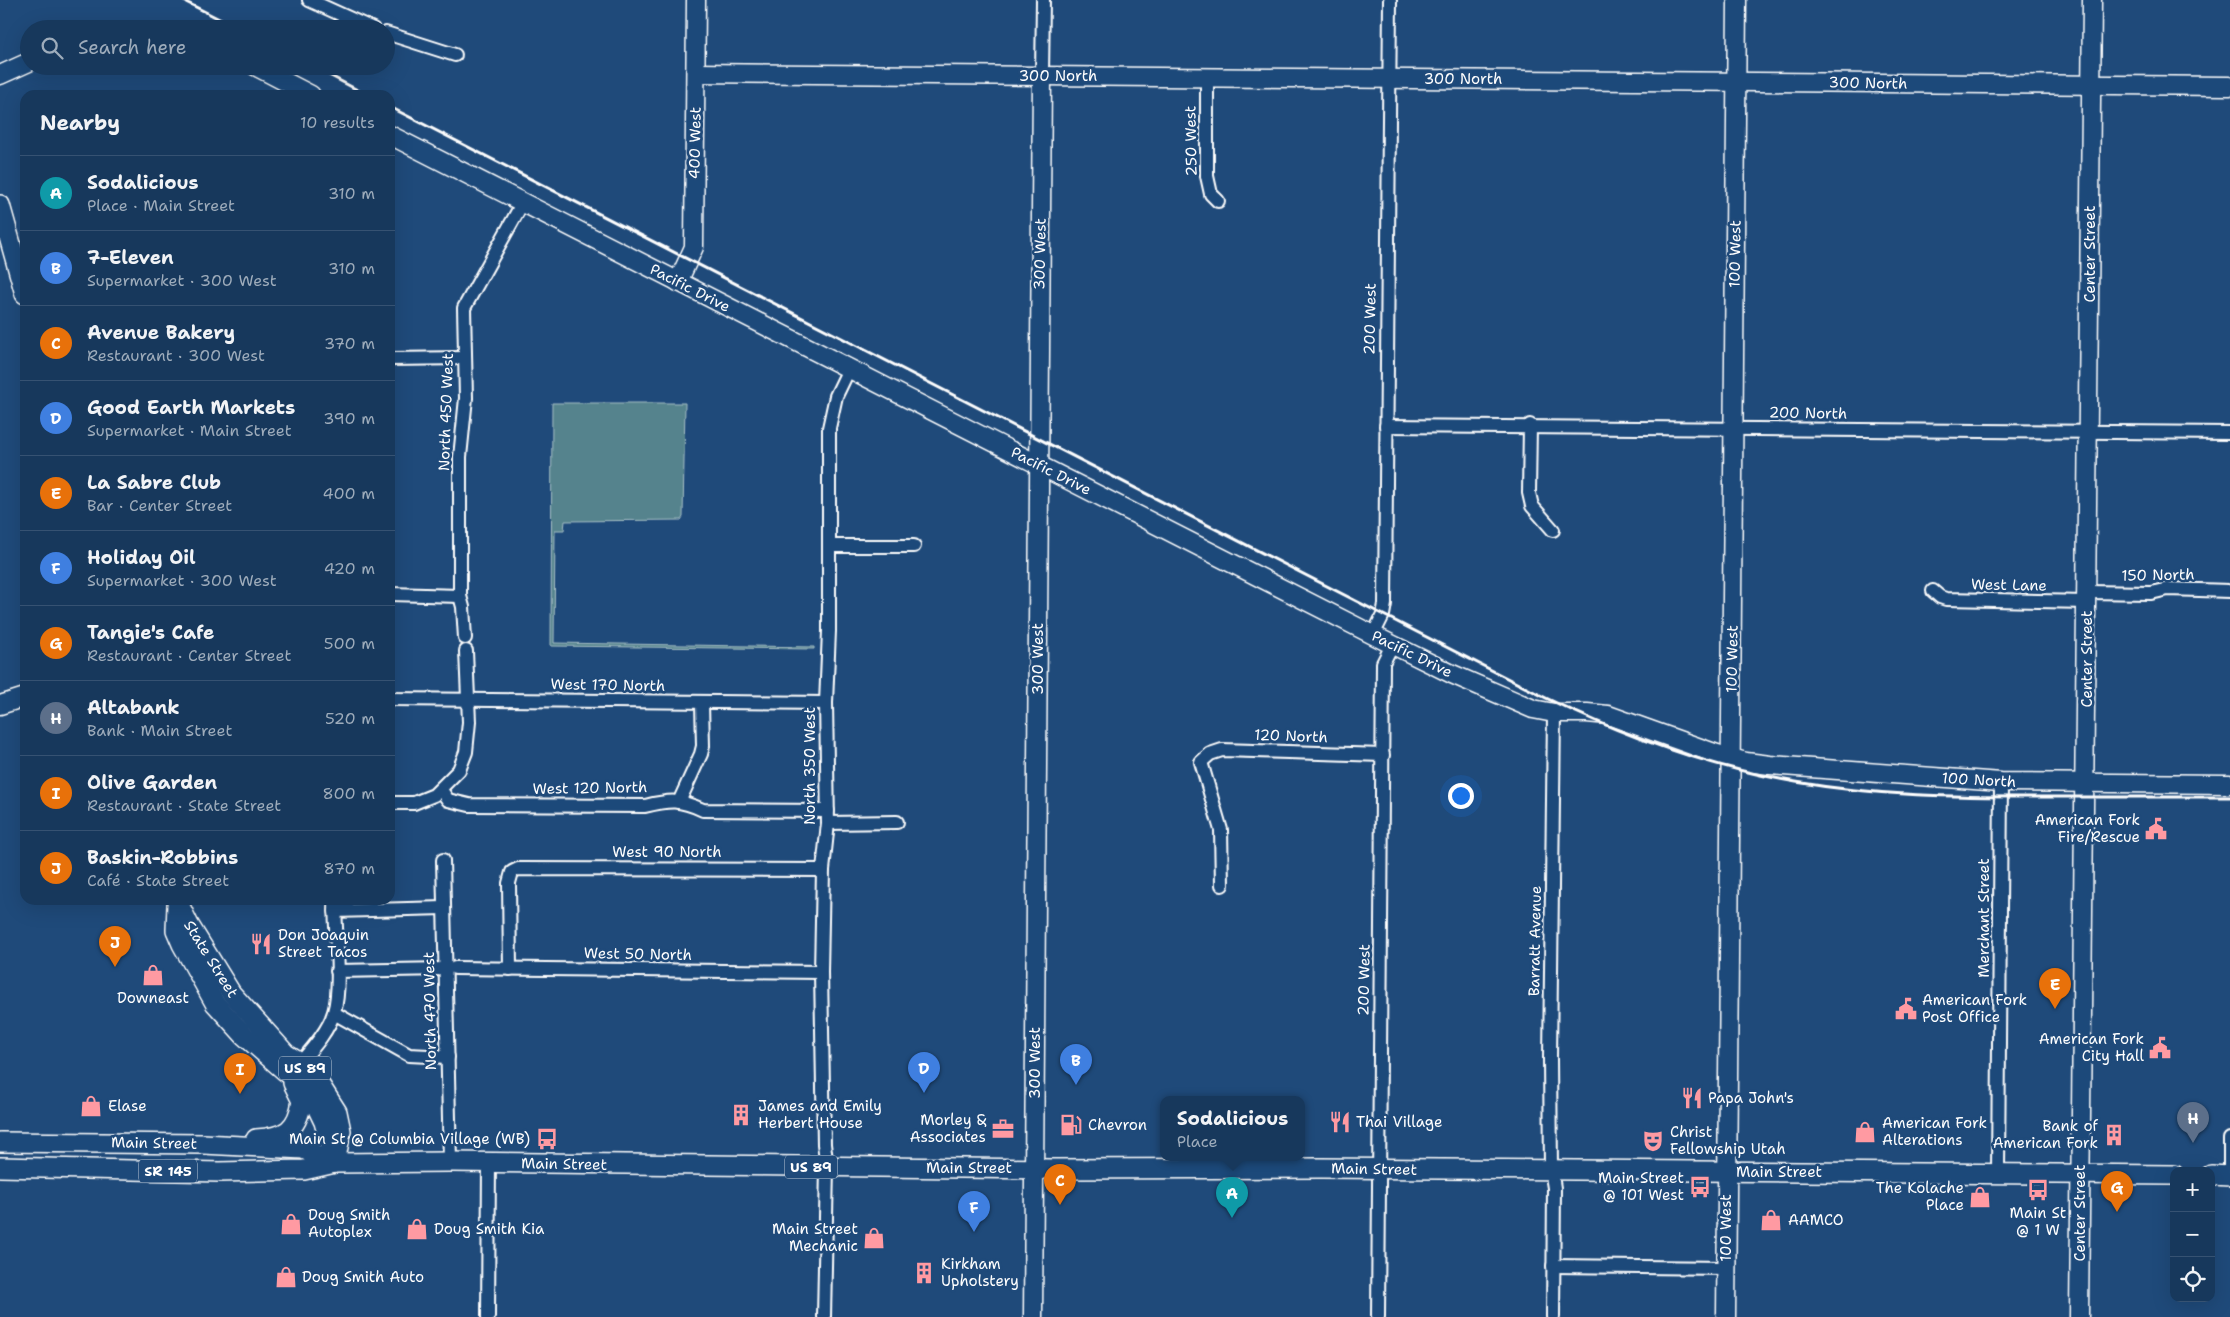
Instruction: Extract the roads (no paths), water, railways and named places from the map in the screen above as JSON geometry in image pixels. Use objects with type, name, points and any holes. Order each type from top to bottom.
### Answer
[{"type":"main road","points":[[0,205],[20,276]]},
{"type":"main road","name":"State Street","points":[[177,905],[176,930],[182,944],[225,1016],[292,1067],[316,1079],[337,1112],[341,1131],[335,1163]]},
{"type":"main road","name":"State Street","points":[[179,905],[235,1000],[286,1054],[302,1101],[297,1122],[291,1128],[274,1137],[222,1139],[203,1144]]},
{"type":"main road","name":"Main Street","points":[[0,1142],[203,1144],[302,1149],[335,1163]]},
{"type":"main road","name":"Main Street","points":[[0,1167],[220,1172],[304,1170],[335,1163],[450,1162],[827,1167],[1551,1169],[2170,1175]]},
{"type":"main road","points":[[2215,1175],[2230,1176]]},
{"type":"street","points":[[309,0],[353,20]]},
{"type":"street","name":"400 West","points":[[678,282],[694,247],[696,0]]},
{"type":"street","name":"300 West","points":[[1033,1317],[1042,0]]},
{"type":"street","name":"200 West","points":[[1373,635],[1383,615],[1385,604],[1390,0]]},
{"type":"street","name":"100 West","points":[[1726,1317],[1737,0]]},
{"type":"street","name":"Center Street","points":[[2079,1317],[2092,0]]},
{"type":"street","points":[[395,36],[455,55]]},
{"type":"street","points":[[0,75],[20,66]]},
{"type":"street","name":"300 North","points":[[696,73],[2230,86]]},
{"type":"street","points":[[272,75],[301,90]]},
{"type":"street","name":"250 West","points":[[1207,78],[1207,176],[1211,194],[1218,201]]},
{"type":"street","name":"Pacific Drive","points":[[395,138],[1392,645],[1533,709],[1554,713],[1608,715],[1730,757]]},
{"type":"street","name":"North 450 West","points":[[441,790],[459,770],[466,752],[469,722],[463,607],[460,596],[460,457],[466,398],[464,308],[523,202]]},
{"type":"street","points":[[395,358],[465,358]]},
{"type":"street","name":"North 350 West","points":[[824,1317],[827,1167],[824,1144],[821,972],[823,870],[828,817],[826,703],[829,428],[836,396],[849,369]]},
{"type":"street","points":[[1530,425],[1529,493],[1532,506],[1553,530]]},
{"type":"street","name":"200 North","points":[[1386,426],[1530,425],[2230,434]]},
{"type":"street","points":[[829,546],[914,546]]},
{"type":"street","name":"150 North","points":[[2087,597],[2151,593],[2168,590],[2230,591]]},
{"type":"street","name":"West Lane","points":[[1933,591],[1940,598],[1946,599],[2087,597]]},
{"type":"street","points":[[395,594],[460,596]]},
{"type":"street","name":"200 West","points":[[1378,1317],[1383,663],[1392,645]]},
{"type":"street","points":[[0,705],[20,699]]},
{"type":"street","name":"West 170 North","points":[[395,699],[826,703]]},
{"type":"street","points":[[679,802],[703,746],[702,703]]},
{"type":"street","name":"Barratt Avenue","points":[[1553,1317],[1554,1188],[1551,1169],[1550,994],[1554,713]]},
{"type":"street","name":"120 North","points":[[1222,885],[1221,830],[1201,762],[1210,754],[1222,750],[1383,755]]},
{"type":"street","name":"100 North","points":[[1730,757],[1770,765],[2001,782],[2230,784]]},
{"type":"street","name":"Merchant Street","points":[[1998,1173],[2001,782]]},
{"type":"street","points":[[395,803],[414,803],[441,790]]},
{"type":"street","name":"West 120 North","points":[[441,790],[448,800],[469,805],[645,806],[668,800],[688,804],[702,810],[897,822]]},
{"type":"street","name":"North 470 West","points":[[443,860],[444,908],[450,968],[448,1057],[450,1162]]},
{"type":"street","name":"West 90 North","points":[[510,969],[509,883],[512,872],[524,868],[823,870]]},
{"type":"street","points":[[292,1067],[330,1022],[334,1013],[337,971],[335,905],[444,908]]},
{"type":"street","name":"West 50 North","points":[[337,971],[450,968],[821,972]]},
{"type":"street","points":[[334,1013],[409,1055],[448,1057]]},
{"type":"street","points":[[2230,1139],[2230,1176]]},
{"type":"street","points":[[488,1317],[489,1163]]},
{"type":"street","points":[[1553,1266],[1726,1268]]},
{"type":"railway","points":[[182,0],[221,20]]},
{"type":"railway","points":[[329,75],[358,90]]},
{"type":"railway","points":[[395,110],[1546,698],[1637,738],[1699,759],[1763,776],[1826,787],[1886,793],[1977,797],[2230,797]]},
{"type":"place","name":"American Fork Fire/Rescue","points":[[2156,829]]},
{"type":"place","name":"Don Joaquin Street Tacos","points":[[261,944]]},
{"type":"place","name":"Baskin-Robbins","points":[[115,967]]},
{"type":"place","name":"Downeast","points":[[153,975]]},
{"type":"place","name":"American Fork Post Office","points":[[1906,1009]]},
{"type":"place","name":"La Sabre Club","points":[[2055,1009]]},
{"type":"place","name":"American Fork City Hall","points":[[2160,1048]]},
{"type":"place","name":"7-Eleven","points":[[1076,1085]]},
{"type":"place","name":"Good Earth Markets","points":[[924,1093]]},
{"type":"place","name":"Olive Garden","points":[[240,1094]]},
{"type":"place","name":"Papa John's","points":[[1692,1098]]},
{"type":"place","name":"Elase","points":[[91,1106]]},
{"type":"place","name":"James and Emily Herbert House","points":[[741,1115]]},
{"type":"place","name":"Thai Village","points":[[1340,1122]]},
{"type":"place","name":"Chevron","points":[[1071,1125]]},
{"type":"place","name":"Morley & Associates","points":[[1003,1129]]},
{"type":"place","name":"American Fork Alterations","points":[[1865,1132]]},
{"type":"place","name":"Bank of American Fork","points":[[2114,1135]]},
{"type":"place","name":"Main St @ Columbia Village (WB)","points":[[547,1139]]},
{"type":"place","name":"Christ Fellowship Utah","points":[[1653,1141]]},
{"type":"place","name":"Altabank","points":[[2193,1143]]},
{"type":"place","name":"Main Street @ 101 West","points":[[1700,1187]]},
{"type":"place","name":"Main St @ 1 W","points":[[2038,1190]]},
{"type":"place","name":"The Kolache Place","points":[[1980,1197]]},
{"type":"place","name":"Avenue Bakery","points":[[1060,1205]]},
{"type":"place","name":"Tangie's Cafe","points":[[2117,1212]]},
{"type":"place","name":"Sodalicious","points":[[1232,1218]]},
{"type":"place","name":"AAMCO","points":[[1771,1220]]},
{"type":"place","name":"Doug Smith Autoplex","points":[[291,1224]]},
{"type":"place","name":"Doug Smith Kia","points":[[417,1229]]},
{"type":"place","name":"Holiday Oil","points":[[974,1232]]},
{"type":"place","name":"Main Street Mechanic","points":[[874,1238]]},
{"type":"place","name":"Kirkham Upholstery","points":[[924,1273]]},
{"type":"place","name":"Doug Smith Auto","points":[[286,1277]]}]
